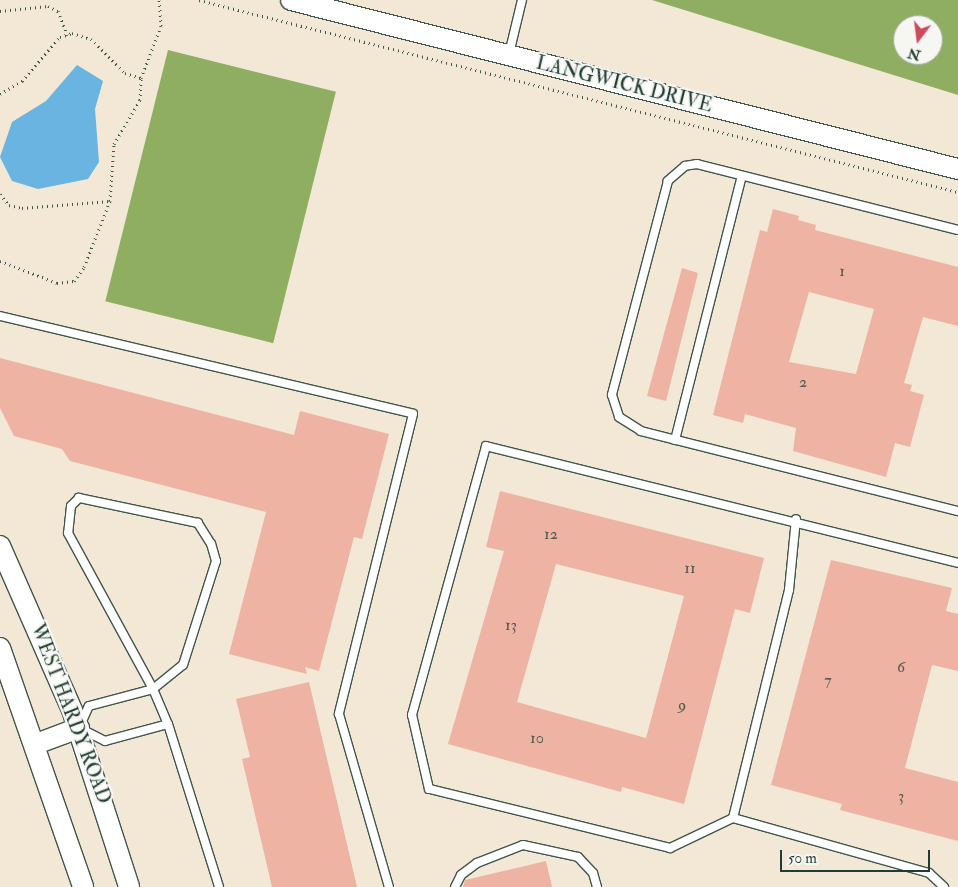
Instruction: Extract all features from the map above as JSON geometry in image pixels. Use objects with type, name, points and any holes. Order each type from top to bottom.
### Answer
[{"type":"street","name":"LANGWICK DRIVE","points":[[300,1],[508,56],[958,168]]},
{"type":"street","name":"WEST HARDY ROAD","points":[[0,546],[79,728],[129,887]]},
{"type":"street","points":[[0,648],[36,744],[83,887]]},
{"type":"street","points":[[36,744],[79,728]]},
{"type":"lane","points":[[508,56],[522,0]]},
{"type":"lane","points":[[958,230],[697,164],[686,166],[668,181],[612,395],[619,418],[627,424],[675,440],[958,511]]},
{"type":"lane","points":[[675,440],[742,176]]},
{"type":"lane","points":[[0,316],[413,414],[339,714],[389,887]]},
{"type":"lane","points":[[944,887],[929,873],[733,818],[670,848],[429,789],[412,714],[486,446],[796,519],[958,563]]},
{"type":"lane","points":[[168,724],[105,741],[79,728],[89,706],[153,689],[183,665],[216,560],[211,544],[198,523],[79,498],[71,506],[68,533],[153,689],[168,724],[219,887]]},
{"type":"lane","points":[[733,818],[789,590],[796,519]]},
{"type":"lane","points":[[455,887],[461,875],[477,863],[523,845],[578,858],[593,873],[597,887]]},
{"type":"path","points":[[0,261],[57,283],[74,281],[84,267],[110,201],[114,144],[140,100],[141,78],[160,26],[159,0]]},
{"type":"path","points":[[199,0],[958,192]]},
{"type":"path","points":[[0,11],[48,6],[58,11],[67,35]]},
{"type":"path","points":[[0,94],[22,81],[60,37],[67,35],[91,39],[125,73],[141,78]]},
{"type":"path","points":[[0,194],[9,205],[22,208],[110,201]]},
{"type":"green space","points":[[652,0],[958,0],[958,95]]},
{"type":"green space","points":[[168,50],[336,92],[273,343],[105,301]]},
{"type":"water","points":[[77,65],[103,81],[95,109],[99,162],[88,179],[38,189],[12,181],[0,157],[12,122],[46,101]]},
{"type":"building","points":[[773,209],[799,216],[798,220],[816,225],[815,230],[958,267],[958,326],[923,317],[904,383],[912,385],[910,391],[924,395],[910,447],[895,443],[886,477],[793,451],[796,428],[745,414],[743,423],[713,415],[760,230],[767,232]],"holes":[[[809,292],[874,309],[856,374],[789,362]]]},
{"type":"building","points":[[682,268],[698,273],[666,401],[647,396]]},
{"type":"building","points":[[0,358],[294,435],[300,411],[389,434],[362,539],[354,537],[319,671],[305,667],[307,674],[229,654],[266,512],[70,461],[62,449],[14,436],[0,408]]},
{"type":"building","points":[[500,491],[764,558],[750,613],[735,609],[684,804],[622,787],[621,792],[448,744],[504,551],[486,547]],"holes":[[[556,564],[684,596],[646,738],[517,702]]]},
{"type":"building","points":[[831,560],[952,588],[946,611],[958,614],[958,671],[932,665],[905,768],[958,782],[958,841],[840,810],[842,804],[771,785]]},
{"type":"building","points":[[309,682],[357,887],[272,887],[242,759],[250,757],[236,699]]},
{"type":"building","points":[[546,861],[552,887],[463,887],[465,880]]}]
